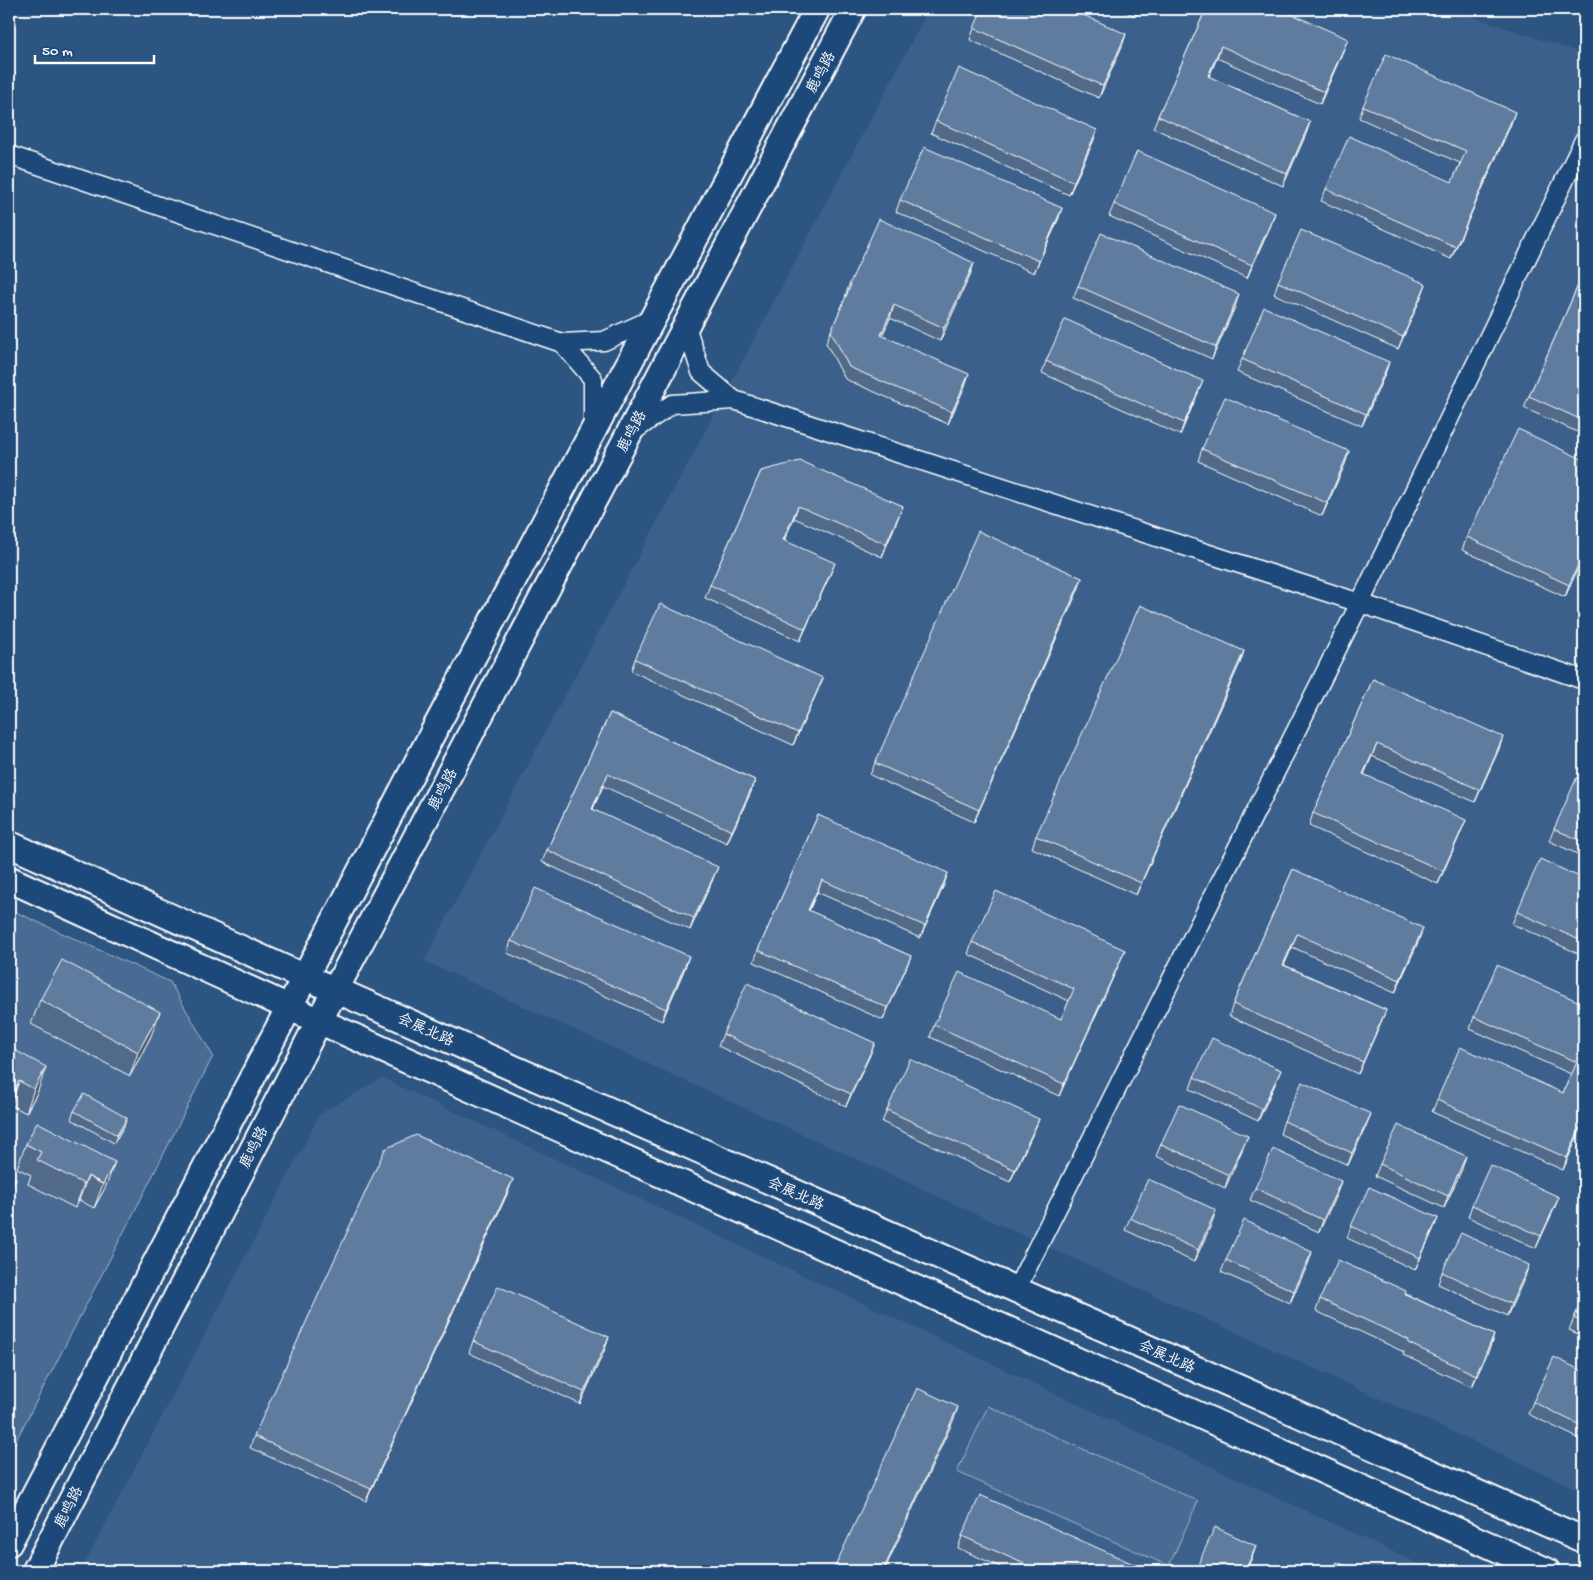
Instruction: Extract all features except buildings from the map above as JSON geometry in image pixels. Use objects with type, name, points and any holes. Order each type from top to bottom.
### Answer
[{"type":"main road","points":[[9,1543],[304,977],[817,9]]},
{"type":"main road","name":"鹿鸣路","points":[[35,1571],[319,1020],[854,9]]},
{"type":"main road","name":"会展北路","points":[[9,844],[304,977],[1584,1540]]},
{"type":"main road","points":[[9,879],[1547,1571]]},
{"type":"street","points":[[1016,1290],[1360,603],[1584,140]]},
{"type":"street","points":[[9,155],[562,343],[604,341],[652,319]]},
{"type":"street","points":[[686,326],[701,372],[734,400]]},
{"type":"street","points":[[562,343],[593,379],[593,430]]},
{"type":"street","points":[[629,434],[672,404],[734,400],[1360,603],[1584,680]]},
{"type":"shaded area","points":[[929,9],[1449,9],[1584,54],[1584,1492],[424,961]]},
{"type":"shaded area","points":[[9,909],[170,982],[213,1056],[9,1454]]},
{"type":"shaded area","points":[[382,1078],[1434,1571],[81,1571],[320,1114]]},
{"type":"shaded area","points":[[988,1406],[1198,1501],[1169,1566],[957,1472]]}]
